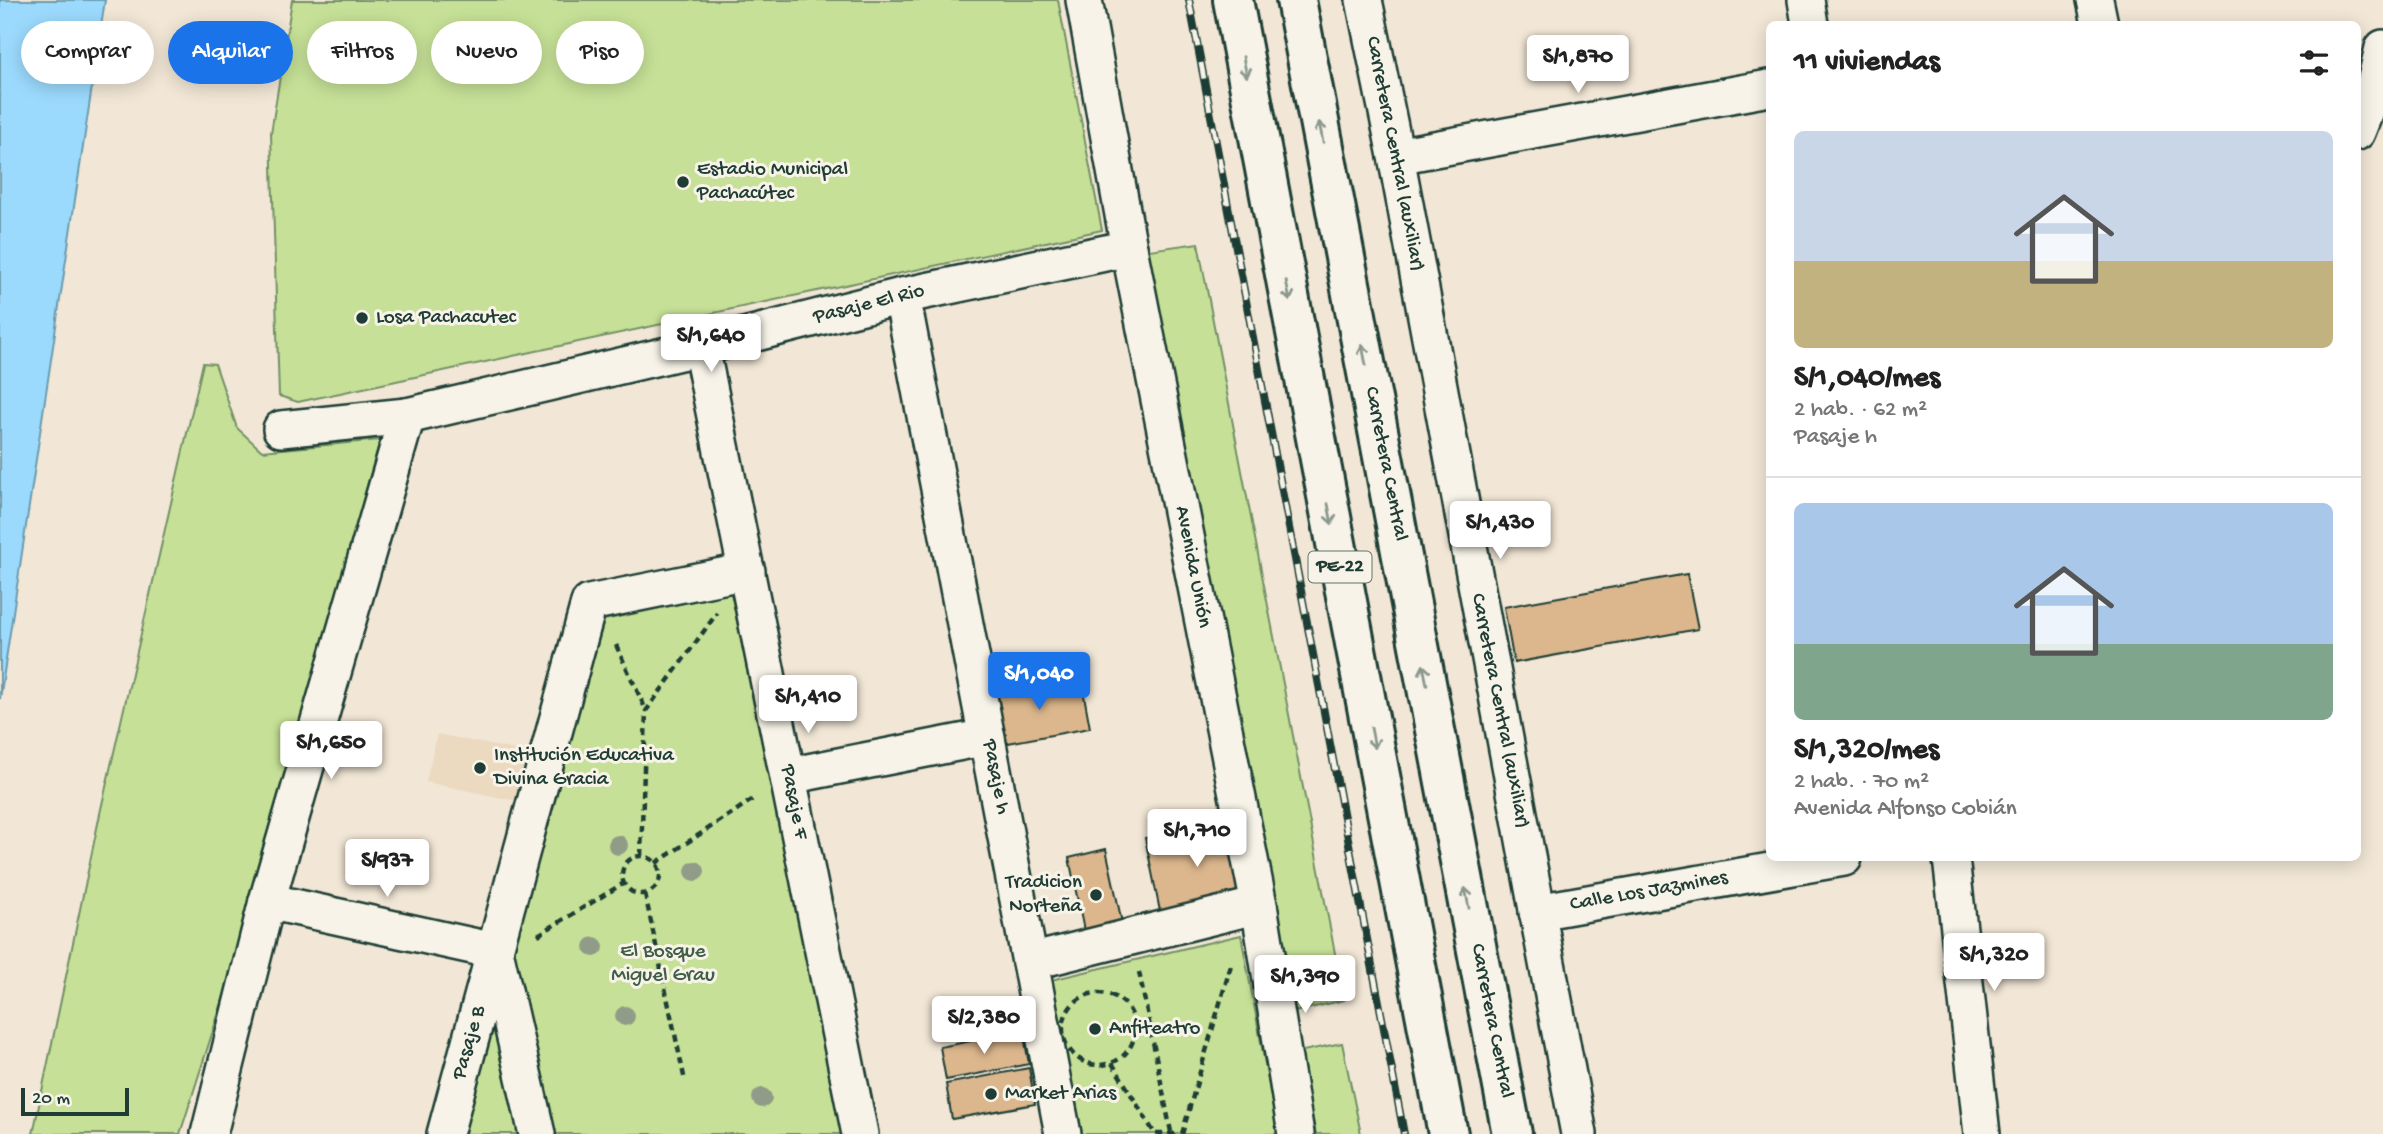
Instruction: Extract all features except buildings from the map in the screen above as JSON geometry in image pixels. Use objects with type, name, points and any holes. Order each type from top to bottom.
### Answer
[{"type":"highway","name":"PE-22","points":[[1233,0],[1448,1134]]},
{"type":"highway","name":"Carretera Central","points":[[1296,0],[1512,1134]]},
{"type":"street","name":"Avenida Unión","points":[[1084,0],[1129,248],[1259,905],[1296,1134]]},
{"type":"street","name":"Carretera Central (auxiliar)","points":[[1364,0],[1396,156],[1579,1134]]},
{"type":"street","points":[[1806,0],[1810,21]]},
{"type":"street","points":[[2095,0],[2099,21]]},
{"type":"street","points":[[2361,122],[2373,92],[2383,48]]},
{"type":"street","points":[[1396,156],[1766,90]]},
{"type":"street","name":"Pasaje El Rio","points":[[281,429],[407,415],[701,347],[902,296],[1129,248]]},
{"type":"street","name":"Pasaje h","points":[[902,296],[1063,1134]]},
{"type":"street","name":"Pasaje F","points":[[701,347],[747,571],[774,786],[860,1134]]},
{"type":"street","points":[[209,1134],[267,901],[407,415]]},
{"type":"street","name":"Pasaje B","points":[[444,1134],[589,603],[747,571]]},
{"type":"street","points":[[774,786],[987,737]]},
{"type":"street","name":"Calle Los Jazmines","points":[[1536,912],[1827,861]]},
{"type":"street","points":[[1951,861],[1982,1134]]},
{"type":"street","points":[[267,901],[495,951],[537,1134]]},
{"type":"street","points":[[1030,962],[1259,905]]},
{"type":"path","points":[[646,710],[724,604]]},
{"type":"path","points":[[615,642],[646,710],[641,856]]},
{"type":"path","points":[[656,863],[774,786]]},
{"type":"path","points":[[641,856],[656,863],[660,875],[656,887],[645,894],[633,892],[624,883],[625,865],[641,856]]},
{"type":"path","points":[[535,937],[624,883]]},
{"type":"path","points":[[645,894],[685,1081]]},
{"type":"path","points":[[1137,961],[1177,1133]]},
{"type":"path","points":[[1177,1133],[1232,963]]},
{"type":"path","points":[[1060,1013],[1065,1042],[1068,1050],[1078,1060],[1098,1066],[1112,1063],[1125,1055],[1135,1034],[1134,1018],[1120,1000],[1106,993],[1084,996],[1071,1005],[1062,1024]]},
{"type":"path","points":[[1112,1063],[1156,1134],[1177,1133]]},
{"type":"shaded area","name":"Institución Educativa Divina Gracia","points":[[437,734],[535,754],[522,802],[426,782]]},
{"type":"green space","name":"Estadio Municipal Pachacútec","points":[[292,0],[1058,0],[1102,230],[298,402],[279,396],[271,133],[279,84],[293,84],[293,21],[289,21]]},
{"type":"green space","points":[[1198,243],[1344,1000],[1290,1013],[1142,251]]},
{"type":"green space","points":[[203,363],[215,364],[237,428],[262,451],[380,440],[226,990],[180,1134],[33,1134],[101,809]]},
{"type":"green space","name":"El Bosque Miguel Grau","points":[[731,593],[845,1134],[555,1134],[513,950],[604,620]]},
{"type":"green space","points":[[1241,935],[1278,1134],[1082,1134],[1051,980]]},
{"type":"green space","points":[[493,1002],[525,1134],[454,1134]]},
{"type":"green space","points":[[1342,1043],[1361,1134],[1316,1134],[1298,1052]]},
{"type":"water","points":[[0,0],[105,0],[102,21],[21,21],[21,84],[92,84],[0,699]]},
{"type":"railway","points":[[1189,0],[1404,1134]]},
{"type":"place","name":"Estadio Municipal Pachacútec","points":[[683,182]]},
{"type":"place","name":"Losa Pachacutec","points":[[362,318]]},
{"type":"place","name":"Institución Educativa Divina Gracia","points":[[480,768]]},
{"type":"place","name":"Tradicion Norteña","points":[[1096,895]]},
{"type":"place","name":"Anfiteatro","points":[[1095,1029]]},
{"type":"place","name":"Market Arias","points":[[991,1094]]}]
